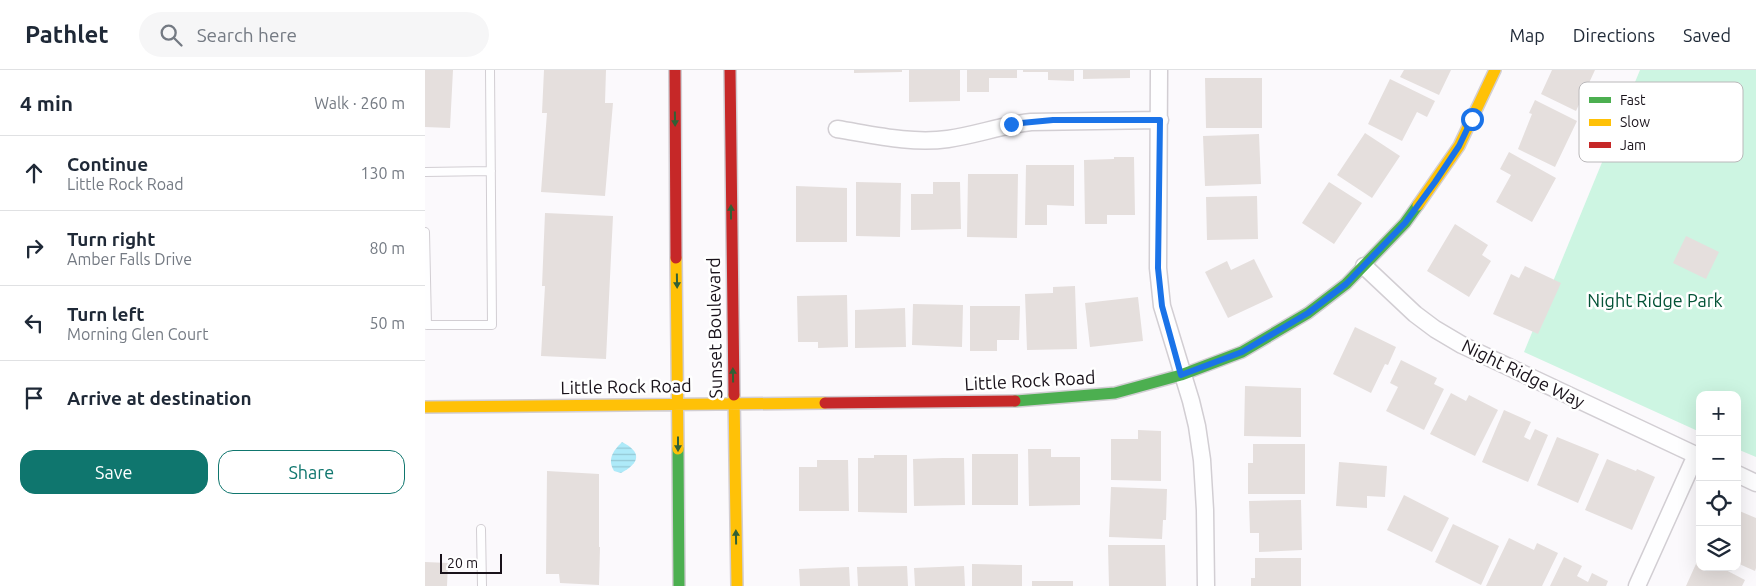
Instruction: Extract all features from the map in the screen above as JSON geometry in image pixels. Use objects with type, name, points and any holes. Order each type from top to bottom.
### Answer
[{"type":"street","points":[[675,70],[679,586]]},
{"type":"street","name":"Sunset Boulevard","points":[[730,70],[737,586]]},
{"type":"street","points":[[1159,70],[1158,268],[1162,306],[1181,375],[1191,401],[1202,460],[1206,586]]},
{"type":"street","name":"Little Rock Road","points":[[425,407],[953,402],[1069,399],[1115,393],[1181,375],[1242,352],[1308,313],[1346,284],[1405,223],[1435,182],[1459,146],[1495,70]]},
{"type":"street","points":[[837,129],[895,139],[923,141],[949,138],[1011,124],[1031,122],[1160,120]]},
{"type":"street","name":"Night Ridge Way","points":[[1364,266],[1415,314],[1435,329],[1462,345],[1696,455]]},
{"type":"street","points":[[1637,586],[1696,460]]},
{"type":"street","points":[[1741,476],[1756,483]]},
{"type":"lane","points":[[425,232],[427,325],[492,325],[490,70]]},
{"type":"lane","points":[[425,172],[491,171]]},
{"type":"lane","points":[[481,528],[482,586]]},
{"type":"green space","name":"Night Ridge Park","points":[[1640,70],[1756,70],[1756,457],[1741,451],[1741,391],[1696,391],[1696,430],[1524,352],[1602,162],[1743,162],[1743,82],[1635,82]]},
{"type":"water","points":[[622,442],[633,450],[636,458],[632,465],[621,473],[614,471],[611,459]]},
{"type":"building","points":[[425,70],[453,70],[450,128],[425,127]]},
{"type":"building","points":[[544,70],[606,70],[605,103],[613,103],[605,196],[541,192],[547,113],[542,113]]},
{"type":"building","points":[[854,70],[902,70],[902,72],[854,73]]},
{"type":"building","points":[[909,70],[960,70],[960,101],[909,102]]},
{"type":"building","points":[[967,70],[1017,70],[1017,78],[989,78],[989,92],[967,92]]},
{"type":"building","points":[[1023,70],[1074,70],[1074,81],[1048,80],[1048,72],[1023,72]]},
{"type":"building","points":[[1083,70],[1130,70],[1130,78],[1083,79]]},
{"type":"building","points":[[1404,70],[1451,70],[1439,95],[1400,77]]},
{"type":"building","points":[[1552,70],[1595,70],[1589,82],[1579,82],[1579,105],[1576,111],[1541,94]]},
{"type":"building","points":[[1205,78],[1262,78],[1262,128],[1206,128]]},
{"type":"building","points":[[1390,79],[1435,101],[1427,117],[1417,112],[1402,141],[1368,124]]},
{"type":"building","points":[[1535,100],[1577,121],[1555,167],[1518,149],[1532,114],[1529,113]]},
{"type":"building","points":[[1365,133],[1400,156],[1372,198],[1337,175]]},
{"type":"building","points":[[1259,134],[1261,184],[1205,186],[1203,136]]},
{"type":"building","points":[[1509,152],[1556,178],[1532,222],[1496,202],[1511,175],[1500,169]]},
{"type":"building","points":[[1114,157],[1134,157],[1135,215],[1107,215],[1107,224],[1085,224],[1084,160],[1114,159]]},
{"type":"building","points":[[1026,165],[1074,165],[1074,206],[1047,205],[1047,225],[1025,225]]},
{"type":"building","points":[[968,174],[1018,174],[1017,238],[967,237]]},
{"type":"building","points":[[856,182],[901,183],[900,237],[856,236]]},
{"type":"building","points":[[933,182],[960,182],[961,229],[911,230],[911,194],[933,194]]},
{"type":"building","points":[[1329,182],[1362,203],[1334,244],[1302,223]]},
{"type":"building","points":[[796,186],[847,188],[847,242],[796,242]]},
{"type":"building","points":[[1257,196],[1258,239],[1207,240],[1206,197]]},
{"type":"building","points":[[545,213],[613,216],[606,359],[541,356],[545,286],[542,286]]},
{"type":"building","points":[[1455,224],[1488,245],[1482,255],[1491,261],[1469,297],[1427,271]]},
{"type":"building","points":[[1686,236],[1719,252],[1706,279],[1673,263]]},
{"type":"building","points":[[1254,259],[1273,297],[1228,318],[1205,272],[1227,261],[1231,270]]},
{"type":"building","points":[[1525,266],[1561,283],[1538,334],[1493,314],[1511,274],[1519,278]]},
{"type":"building","points":[[1075,286],[1077,349],[1027,350],[1025,294],[1053,293],[1053,287]]},
{"type":"building","points":[[847,295],[848,347],[818,348],[818,342],[798,342],[797,296]]},
{"type":"building","points":[[1138,297],[1143,341],[1090,347],[1085,303]]},
{"type":"building","points":[[913,304],[963,305],[962,347],[912,345]]},
{"type":"building","points":[[970,306],[1020,306],[1019,340],[997,340],[997,351],[970,351]]},
{"type":"building","points":[[905,308],[906,347],[855,348],[855,310]]},
{"type":"building","points":[[1355,327],[1396,347],[1388,365],[1385,364],[1371,393],[1333,374]]},
{"type":"building","points":[[1401,360],[1437,378],[1434,384],[1444,389],[1424,430],[1386,411],[1398,387],[1390,383]]},
{"type":"building","points":[[1245,386],[1301,388],[1301,437],[1244,436]]},
{"type":"building","points":[[1451,393],[1466,401],[1469,395],[1498,410],[1475,456],[1430,434]]},
{"type":"building","points":[[1504,410],[1531,422],[1524,437],[1530,440],[1535,429],[1548,435],[1528,482],[1482,462]]},
{"type":"building","points":[[1138,430],[1161,431],[1161,481],[1111,480],[1111,439],[1138,439]]},
{"type":"building","points":[[1557,437],[1599,454],[1578,503],[1537,485]]},
{"type":"building","points":[[1253,444],[1305,444],[1305,494],[1248,494],[1248,463],[1253,463]]},
{"type":"building","points":[[1028,449],[1051,449],[1051,457],[1080,457],[1080,505],[1029,506]]},
{"type":"building","points":[[972,454],[1018,454],[1018,505],[972,505]]},
{"type":"building","points":[[874,455],[907,455],[907,513],[858,512],[858,458],[874,458]]},
{"type":"building","points":[[964,458],[965,505],[914,506],[913,459]]},
{"type":"building","points":[[1607,459],[1655,477],[1632,530],[1585,510]]},
{"type":"building","points":[[817,460],[848,460],[849,511],[799,511],[799,467],[817,467]]},
{"type":"building","points":[[1339,462],[1387,466],[1385,497],[1367,496],[1367,508],[1336,506]]},
{"type":"building","points":[[547,471],[599,474],[599,585],[560,583],[559,574],[546,574]]},
{"type":"building","points":[[1111,487],[1167,489],[1166,520],[1163,520],[1162,539],[1109,537]]},
{"type":"building","points":[[1404,495],[1449,518],[1432,552],[1387,530]]},
{"type":"building","points":[[1301,500],[1302,550],[1259,552],[1259,533],[1250,533],[1249,501]]},
{"type":"building","points":[[1741,512],[1756,518],[1755,571],[1741,565]]},
{"type":"building","points":[[1453,524],[1499,546],[1481,585],[1435,562]]},
{"type":"building","points":[[1509,538],[1534,550],[1537,543],[1558,553],[1542,586],[1486,586]]},
{"type":"building","points":[[1108,545],[1165,545],[1166,586],[1109,586]]},
{"type":"building","points":[[1564,557],[1582,566],[1577,576],[1588,582],[1592,573],[1608,581],[1606,586],[1550,586]]},
{"type":"building","points":[[1255,558],[1301,558],[1301,586],[1251,586],[1251,578],[1255,578]]},
{"type":"building","points":[[425,562],[448,563],[447,586],[425,586]]},
{"type":"building","points":[[972,564],[1022,565],[1022,586],[972,586]]},
{"type":"building","points":[[1696,564],[1696,571],[1728,571],[1745,580],[1742,586],[1686,586]]},
{"type":"building","points":[[907,566],[908,586],[858,586],[857,567]]},
{"type":"building","points":[[964,566],[965,586],[915,586],[914,568]]},
{"type":"building","points":[[849,567],[850,586],[800,586],[799,569]]},
{"type":"building","points":[[1032,581],[1073,581],[1073,586],[1032,586]]},
{"type":"traffic: fast","points":[[1015,401],[1115,393],[1181,375],[1242,352],[1308,313],[1346,284],[1405,223],[1418,205]]},
{"type":"traffic: fast","points":[[678,449],[679,586]]},
{"type":"traffic: slow","points":[[1418,205],[1459,146],[1495,70]]},
{"type":"traffic: slow","points":[[676,258],[678,449]]},
{"type":"traffic: slow","points":[[734,395],[737,586]]},
{"type":"traffic: slow","points":[[425,407],[825,403]]},
{"type":"traffic: jam","points":[[675,70],[676,258]]},
{"type":"traffic: jam","points":[[730,70],[734,395]]},
{"type":"traffic: jam","points":[[825,403],[1015,401]]},
{"type":"route","points":[[1011,124],[1053,120],[1160,120],[1158,268],[1162,306],[1181,375],[1242,352],[1308,313],[1346,284],[1405,223],[1459,146],[1472,119]]}]
